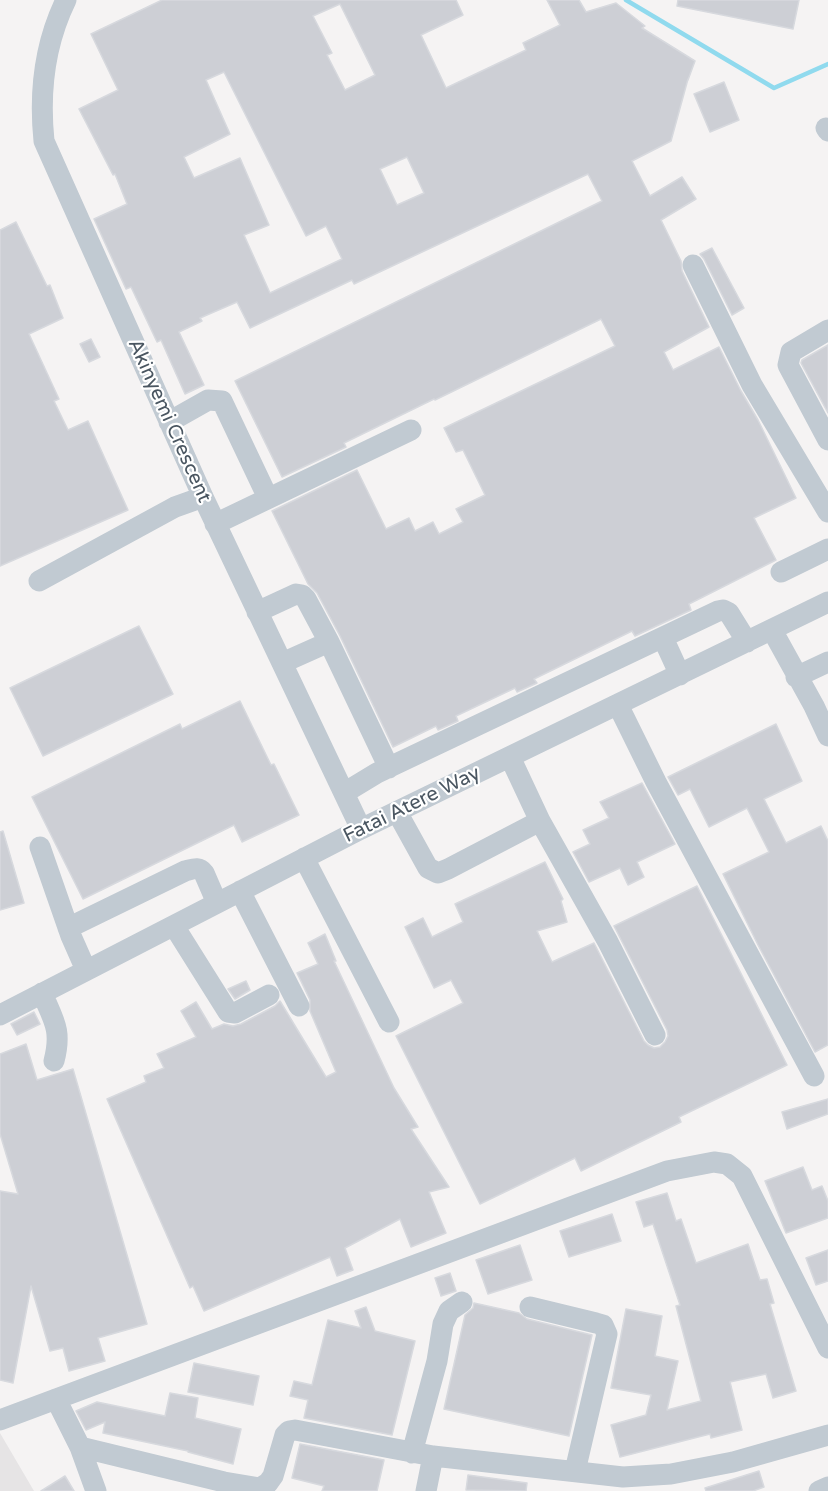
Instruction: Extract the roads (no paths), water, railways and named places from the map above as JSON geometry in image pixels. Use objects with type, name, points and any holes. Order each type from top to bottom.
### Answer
[{"type":"street","name":"Akinyemi Crescent","points":[[66,0],[47,51],[42,88],[44,141],[202,497],[361,829]]},
{"type":"street","points":[[693,264],[752,385],[828,512]]},
{"type":"street","points":[[828,330],[791,352],[788,365],[828,440]]},
{"type":"street","points":[[169,422],[208,400],[222,401],[268,498]]},
{"type":"street","points":[[216,524],[411,430]]},
{"type":"street","points":[[39,581],[175,507],[202,497]]},
{"type":"street","points":[[781,572],[828,549]]},
{"type":"street","points":[[257,612],[290,596],[302,595],[329,642],[389,768]]},
{"type":"street","name":"Fatai Atere Way","points":[[0,1015],[361,829],[828,602]]},
{"type":"street","points":[[344,793],[389,768],[723,610],[729,613],[747,642]]},
{"type":"street","points":[[772,630],[828,736]]},
{"type":"street","points":[[663,638],[680,675]]},
{"type":"street","points":[[282,663],[329,642]]},
{"type":"street","points":[[796,677],[828,662]]},
{"type":"street","points":[[618,705],[656,782],[814,1076]]},
{"type":"street","points":[[510,757],[540,821],[608,942],[655,1035]]},
{"type":"street","points":[[398,812],[428,868],[438,873],[540,821]]},
{"type":"street","points":[[40,847],[68,928],[86,970]]},
{"type":"street","points":[[304,858],[389,1022]]},
{"type":"street","points":[[68,928],[185,871],[196,868],[201,869],[204,873],[217,903]]},
{"type":"street","points":[[240,891],[299,1006]]},
{"type":"street","points":[[174,926],[228,1012],[235,1013],[268,995]]},
{"type":"street","points":[[42,993],[58,1029],[54,1061]]},
{"type":"street","points":[[0,1420],[667,1171],[714,1162],[727,1164],[742,1176],[828,1348]]},
{"type":"street","points":[[412,1453],[437,1361],[443,1324],[449,1311],[462,1302]]},
{"type":"street","points":[[530,1307],[603,1325],[608,1334],[574,1471]]},
{"type":"street","points":[[56,1399],[81,1447],[96,1491]]},
{"type":"street","points":[[81,1447],[223,1487],[260,1488],[268,1484],[277,1466],[285,1435],[295,1430],[412,1453],[623,1477],[671,1474],[733,1462],[828,1435]]},
{"type":"street","points":[[426,1491],[433,1456]]},
{"type":"street","points":[[819,1491],[828,1487]]},
{"type":"waterway","points":[[626,0],[774,88],[828,64]]}]
